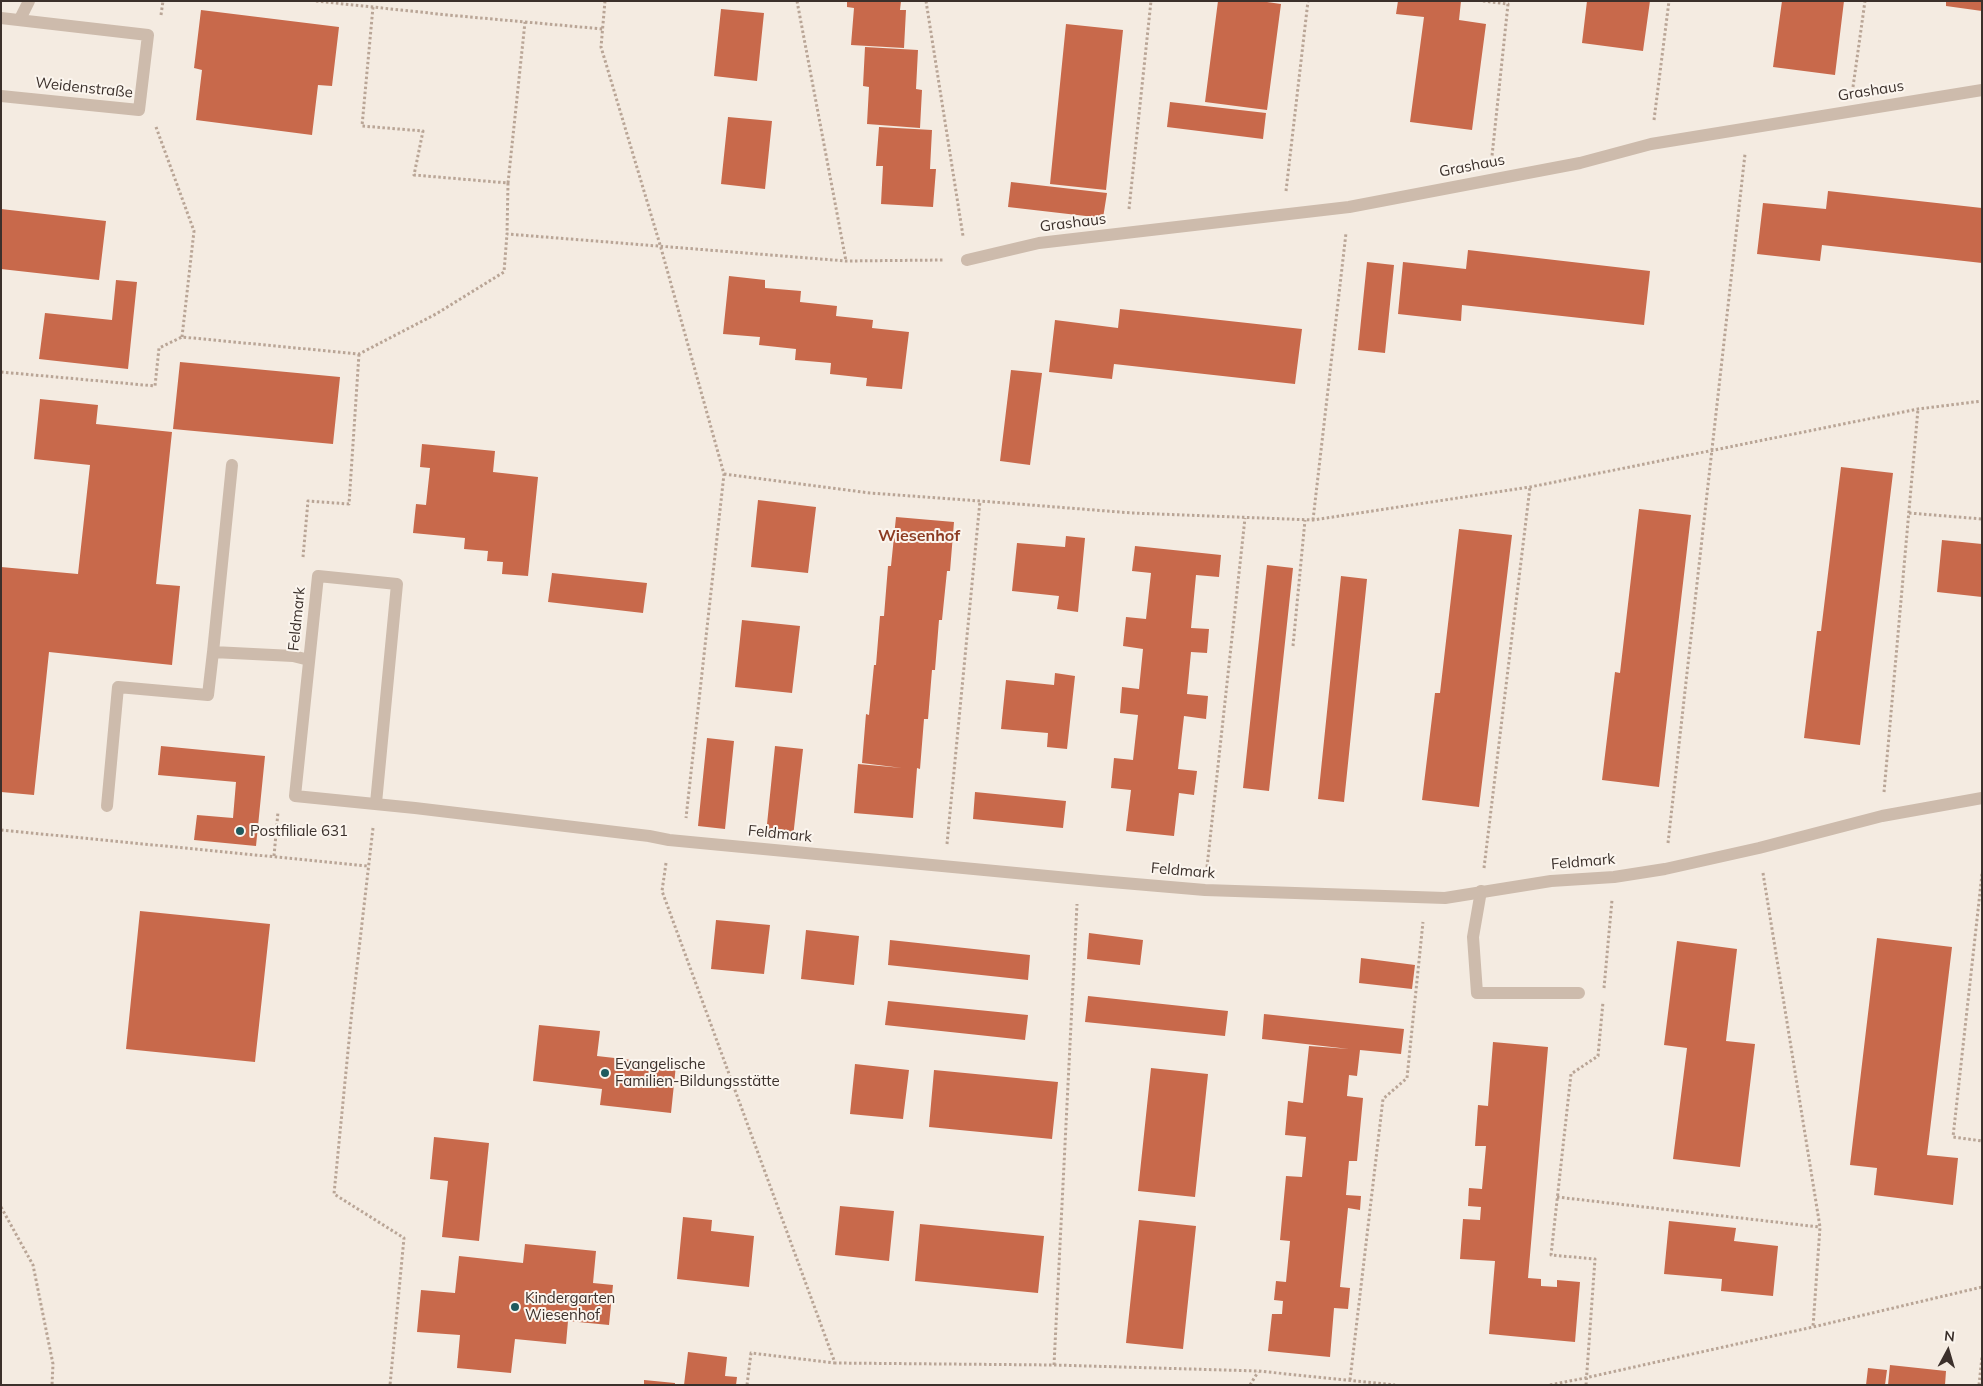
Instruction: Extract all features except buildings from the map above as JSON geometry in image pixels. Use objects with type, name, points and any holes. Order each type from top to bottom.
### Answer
[{"type":"street","points":[[20,20],[29,1]]},
{"type":"street","name":"Weidenstraße","points":[[1,18],[148,35],[139,110],[1,96]]},
{"type":"street","name":"Grashaus","points":[[967,260],[1038,243],[1349,207],[1580,163],[1651,144],[1748,129],[1850,110],[1982,90]]},
{"type":"street","points":[[108,806],[118,687],[208,695],[232,465]]},
{"type":"street","name":"Feldmark","points":[[376,803],[397,584],[318,576],[295,796],[376,803],[639,834],[669,840],[944,867],[1205,890],[1425,898],[1445,898],[1551,881],[1614,877],[1665,869],[1758,848],[1882,816],[1982,798]]},
{"type":"street","points":[[213,652],[293,656],[309,660]]},
{"type":"street","points":[[1481,891],[1473,937],[1477,993],[1578,993]]},
{"type":"path","points":[[161,21],[163,1]]},
{"type":"path","points":[[316,1],[603,29]]},
{"type":"path","points":[[604,1],[601,47],[724,474],[683,841]]},
{"type":"path","points":[[798,1],[846,261]]},
{"type":"path","points":[[507,234],[660,248],[846,261],[967,260],[926,1]]},
{"type":"path","points":[[1126,232],[1151,1]]},
{"type":"path","points":[[1283,214],[1308,1]]},
{"type":"path","points":[[1483,1],[1508,4],[1490,179]]},
{"type":"path","points":[[1651,144],[1669,1]]},
{"type":"path","points":[[1850,110],[1865,1]]},
{"type":"path","points":[[373,7],[362,126],[423,131],[414,175],[508,183]]},
{"type":"path","points":[[1,372],[155,386],[160,348],[182,337],[359,354],[436,314],[504,272],[508,183],[525,22]]},
{"type":"path","points":[[153,119],[194,231],[182,337]]},
{"type":"path","points":[[1665,869],[1748,129]]},
{"type":"path","points":[[1314,520],[1349,207]]},
{"type":"path","points":[[724,474],[870,492],[980,501],[1132,512],[1314,520],[1530,487],[1918,409],[1982,401]]},
{"type":"path","points":[[1882,816],[1918,409]]},
{"type":"path","points":[[1481,891],[1530,487]]},
{"type":"path","points":[[944,867],[980,501]]},
{"type":"path","points":[[1909,513],[1982,519]]},
{"type":"path","points":[[1205,890],[1246,518]]},
{"type":"path","points":[[1293,646],[1305,520]]},
{"type":"path","points":[[376,803],[334,1194],[404,1238],[390,1385]]},
{"type":"path","points":[[1,830],[368,866]]},
{"type":"path","points":[[669,840],[662,891],[835,1363]]},
{"type":"path","points":[[1758,848],[1820,1227],[1813,1327]]},
{"type":"path","points":[[1982,874],[1953,1137],[1982,1141]]},
{"type":"path","points":[[1586,1385],[1595,1259],[1551,1255],[1571,1074],[1598,1056],[1614,877]]},
{"type":"path","points":[[1054,1365],[1078,878]]},
{"type":"path","points":[[1350,1380],[1383,1098],[1406,1078],[1425,898]]},
{"type":"path","points":[[1557,1197],[1820,1227]]},
{"type":"path","points":[[1,1207],[34,1264],[53,1364],[52,1385]]},
{"type":"path","points":[[1550,1385],[1813,1327],[1982,1287]]},
{"type":"path","points":[[747,1385],[751,1353],[835,1363],[1054,1365],[1258,1371],[1395,1385]]},
{"type":"path","points":[[1980,1385],[1982,1357]]},
{"type":"path","points":[[1250,1385],[1258,1371]]},
{"type":"place","name":"Postfiliale 631","points":[[240,831]]},
{"type":"place","name":"Evangelische Familien-Bildungsstätte","points":[[605,1073]]},
{"type":"place","name":"Kindergarten Wiesenhof","points":[[515,1307]]},
{"type":"district","name":"Wiesenhof","points":[[919,536]]}]
